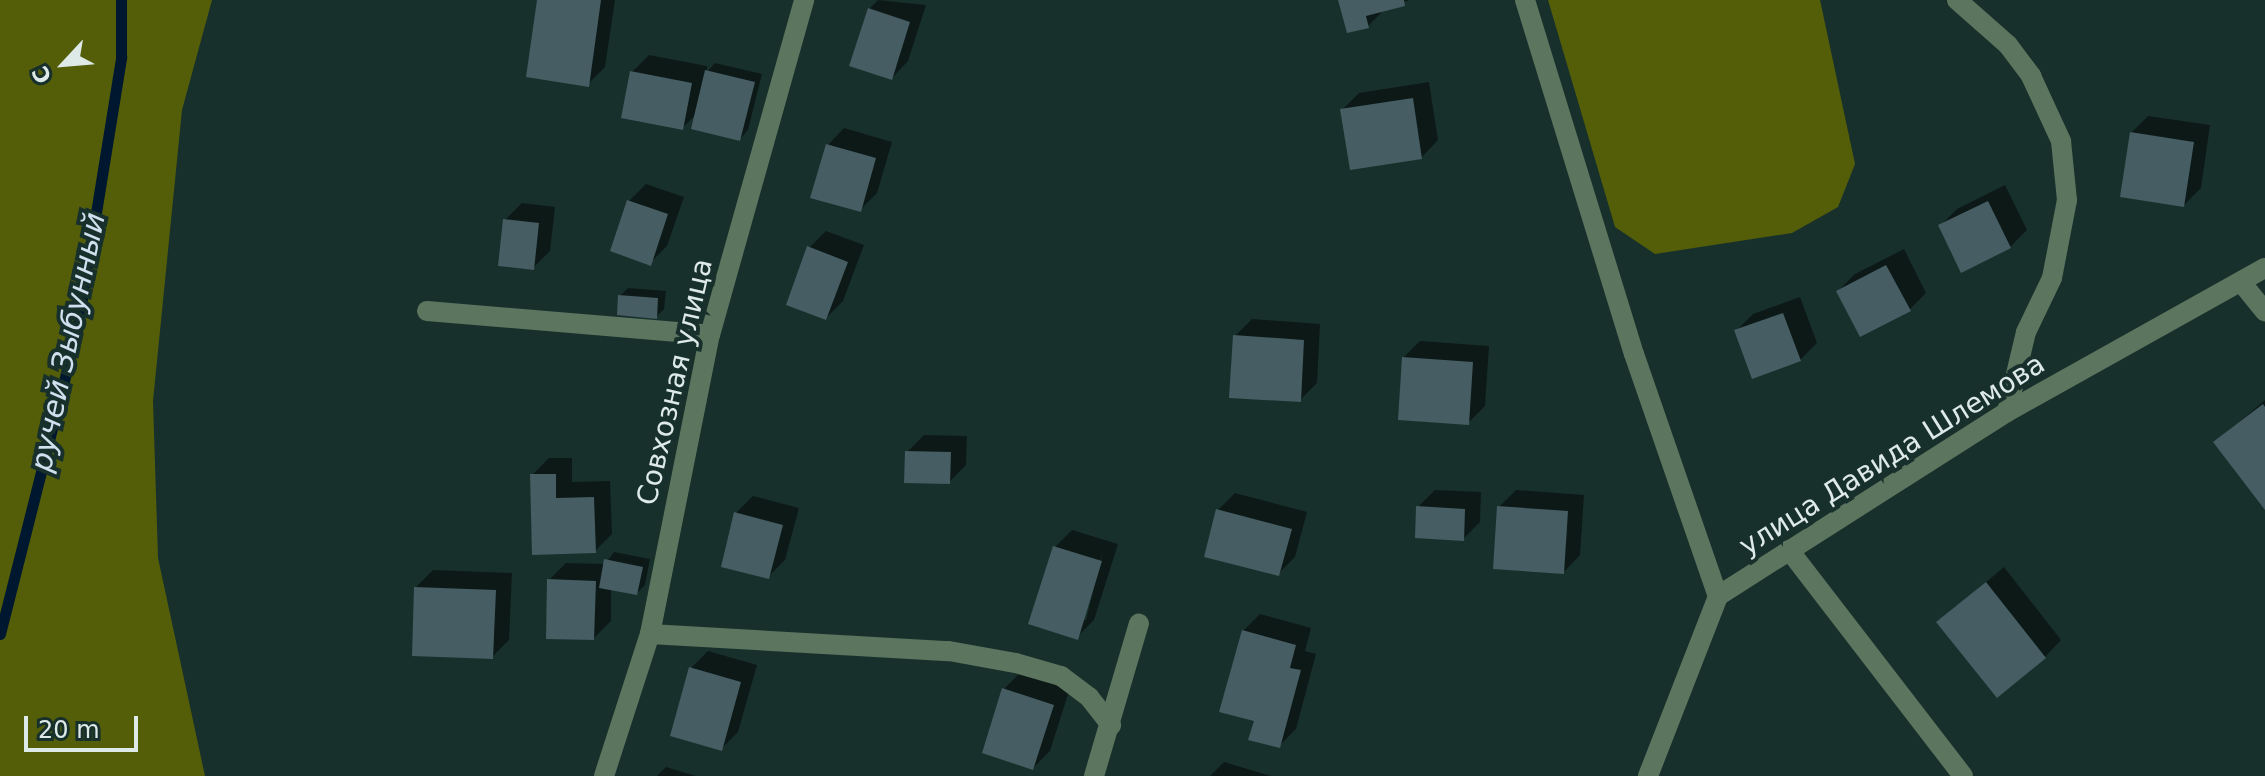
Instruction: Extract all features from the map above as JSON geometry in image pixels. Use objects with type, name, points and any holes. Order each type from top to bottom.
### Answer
[{"type":"street","name":"Совхозная улица","points":[[604,776],[650,634],[710,335],[804,0]]},
{"type":"street","points":[[1525,0],[1625,325],[1718,596],[1648,776]]},
{"type":"street","points":[[1957,0],[2008,45],[2031,76],[2061,141],[2067,200],[2052,278],[2026,332],[2007,412]]},
{"type":"street","name":"улица Давида Шлемова","points":[[1718,596],[2007,412],[2265,268]]},
{"type":"street","points":[[2241,282],[2265,312]]},
{"type":"street","points":[[427,311],[710,335]]},
{"type":"street","points":[[1789,550],[1963,776]]},
{"type":"street","points":[[1094,776],[1139,623]]},
{"type":"street","points":[[650,634],[949,651],[1016,663],[1061,676],[1089,697],[1111,725]]},
{"type":"green space","points":[[0,0],[212,0],[182,110],[153,401],[158,558],[205,776],[0,776]]},
{"type":"green space","points":[[1548,0],[1820,0],[1855,164],[1838,207],[1792,233],[1655,254],[1615,227]]},
{"type":"building","points":[[537,0],[601,0],[589,87],[526,77]]},
{"type":"building","points":[[1338,0],[1404,0],[1405,6],[1366,16],[1369,28],[1347,33]]},
{"type":"building","points":[[868,8],[910,22],[892,80],[849,66]]},
{"type":"building","points":[[705,70],[755,82],[740,141],[691,129]]},
{"type":"building","points":[[630,71],[692,83],[683,130],[621,118]]},
{"type":"building","points":[[1413,98],[1422,159],[1350,170],[1340,109]]},
{"type":"building","points":[[2130,132],[2194,142],[2184,207],[2120,197]]},
{"type":"building","points":[[826,144],[876,158],[861,212],[810,198]]},
{"type":"building","points":[[627,200],[668,214],[651,266],[610,251]]},
{"type":"building","points":[[1988,201],[2011,248],[1961,273],[1938,225]]},
{"type":"building","points":[[503,219],[539,223],[534,270],[498,266]]},
{"type":"building","points":[[807,246],[848,262],[826,320],[786,305]]},
{"type":"building","points":[[1886,265],[1911,311],[1860,337],[1836,291]]},
{"type":"building","points":[[618,295],[658,298],[657,319],[617,315]]},
{"type":"building","points":[[1783,313],[1801,361],[1752,379],[1734,330]]},
{"type":"building","points":[[1233,335],[1304,340],[1301,402],[1229,398]]},
{"type":"building","points":[[1402,357],[1473,362],[1469,425],[1398,420]]},
{"type":"building","points":[[2263,404],[2265,407],[2265,510],[2213,442]]},
{"type":"building","points":[[905,451],[951,452],[950,484],[904,483]]},
{"type":"building","points":[[530,474],[556,474],[556,498],[594,497],[596,553],[532,555]]},
{"type":"building","points":[[1416,506],[1465,509],[1464,541],[1415,538]]},
{"type":"building","points":[[1497,506],[1568,511],[1564,574],[1493,569]]},
{"type":"building","points":[[1216,509],[1292,529],[1279,576],[1204,557]]},
{"type":"building","points":[[734,512],[783,525],[769,579],[721,567]]},
{"type":"building","points":[[1053,546],[1102,561],[1078,640],[1028,624]]},
{"type":"building","points":[[604,559],[643,567],[637,595],[599,588]]},
{"type":"building","points":[[547,579],[596,581],[594,640],[546,639]]},
{"type":"building","points":[[1986,582],[2046,658],[1997,698],[1936,622]]},
{"type":"building","points":[[414,587],[496,590],[493,659],[412,656]]},
{"type":"building","points":[[1242,630],[1296,645],[1290,668],[1301,670],[1280,748],[1248,740],[1254,721],[1219,712]]},
{"type":"building","points":[[689,667],[741,682],[722,751],[670,736]]},
{"type":"building","points":[[1002,688],[1054,705],[1033,770],[982,753]]},
{"type":"waterway","name":"ручей Зыбунный","points":[[0,634],[77,330],[121,57],[121,0]]}]
